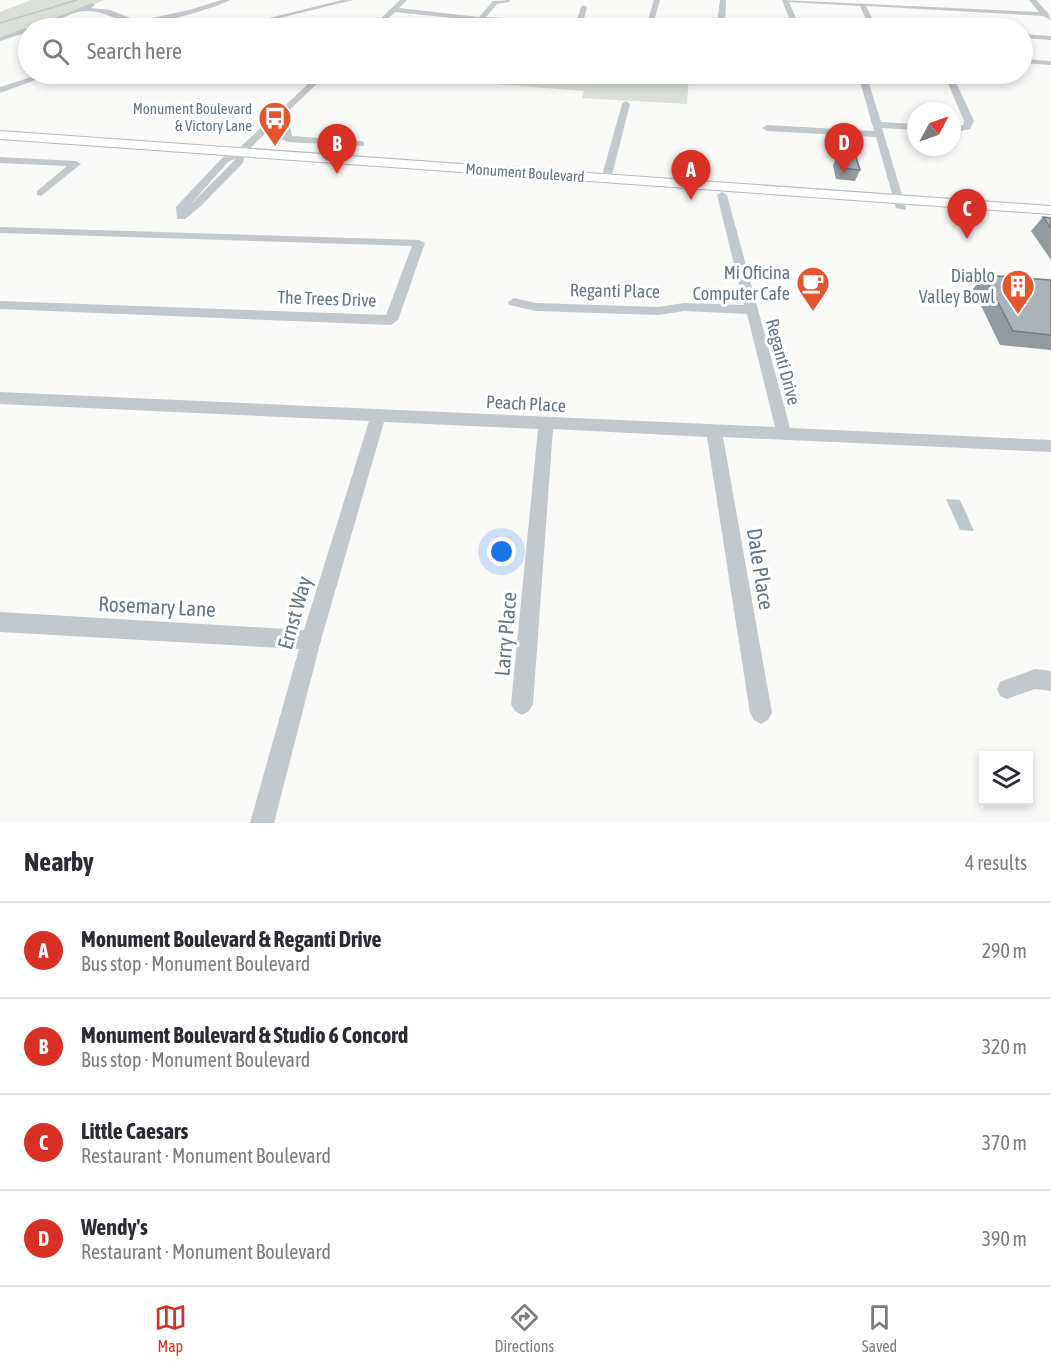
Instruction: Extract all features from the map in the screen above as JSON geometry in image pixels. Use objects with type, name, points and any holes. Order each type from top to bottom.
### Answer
[{"type":"main road","name":"Monument Boulevard","points":[[0,135],[722,195],[1051,210]]},
{"type":"main road","name":"Monument Boulevard","points":[[0,144],[225,160],[240,156],[606,179],[899,203],[1051,219]]},
{"type":"street","points":[[161,18],[195,11],[227,0]]},
{"type":"street","points":[[275,18],[350,0]]},
{"type":"street","points":[[385,18],[404,0]]},
{"type":"street","points":[[652,18],[657,0]]},
{"type":"street","points":[[721,18],[723,0]]},
{"type":"street","points":[[792,18],[785,0],[1049,17]]},
{"type":"street","points":[[1032,0],[1049,17]]},
{"type":"street","points":[[60,18],[99,2]]},
{"type":"street","points":[[482,18],[495,2],[507,2]]},
{"type":"street","points":[[862,4],[868,18]]},
{"type":"street","points":[[581,18],[584,7]]},
{"type":"street","points":[[84,9],[108,10],[126,18]]},
{"type":"street","points":[[394,10],[471,18]]},
{"type":"street","points":[[0,39],[18,33]]},
{"type":"street","points":[[1033,37],[1051,38]]},
{"type":"street","points":[[1033,62],[1051,63]]},
{"type":"street","points":[[0,90],[18,84]]},
{"type":"street","points":[[168,233],[267,126],[312,84]]},
{"type":"street","points":[[865,84],[899,203]]},
{"type":"street","points":[[952,84],[961,102]]},
{"type":"street","points":[[961,103],[969,121],[966,127],[961,128]]},
{"type":"street","points":[[606,179],[626,104]]},
{"type":"street","points":[[267,126],[287,129],[287,139],[361,144]]},
{"type":"street","points":[[767,128],[907,128]]},
{"type":"street","points":[[181,217],[180,209],[225,160]]},
{"type":"street","points":[[1,161],[76,164],[41,193]]},
{"type":"street","name":"Reganti Drive","points":[[722,195],[750,310],[784,433]]},
{"type":"street","name":"The Trees Drive","points":[[0,230],[168,233],[419,243],[391,320],[0,305]]},
{"type":"street","name":"Reganti Place","points":[[514,302],[536,307],[658,311],[684,307],[750,310]]},
{"type":"street","name":"Peach Place","points":[[0,398],[1051,446]]},
{"type":"street","name":"Ernst Way","points":[[262,823],[311,640],[378,417]]},
{"type":"street","name":"Larry Place","points":[[522,704],[546,424]]},
{"type":"street","name":"Dale Place","points":[[714,432],[761,713]]},
{"type":"street","name":"Rosemary Lane","points":[[0,622],[311,640]]},
{"type":"street","points":[[1007,689],[1035,679],[1051,681]]},
{"type":"shaded area","points":[[31,0],[104,0],[63,18],[18,18],[18,31],[0,36],[0,12]]},
{"type":"shaded area","points":[[495,84],[688,84],[687,104],[582,98],[584,91]]},
{"type":"shaded area","points":[[946,499],[960,500],[974,531],[960,530]]},
{"type":"building","points":[[837,155],[856,157],[860,170],[841,168]]},
{"type":"building","points":[[1043,217],[1051,218],[1051,228]]},
{"type":"building","points":[[984,275],[1051,280],[1051,335],[1013,331]]},
{"type":"waterway","points":[[0,23],[77,0]]},
{"type":"place","name":"Monument Boulevard & Victory Lane","points":[[275,147]]},
{"type":"place","name":"Wendy's","points":[[844,173]]},
{"type":"place","name":"Monument Boulevard & Studio 6 Concord","points":[[337,174]]},
{"type":"place","name":"Monument Boulevard & Reganti Drive","points":[[691,200]]},
{"type":"place","name":"Little Caesars","points":[[967,239]]},
{"type":"place","name":"Mi Oficina Computer Cafe","points":[[813,312]]},
{"type":"place","name":"Diablo Valley Bowl","points":[[1018,315]]}]
